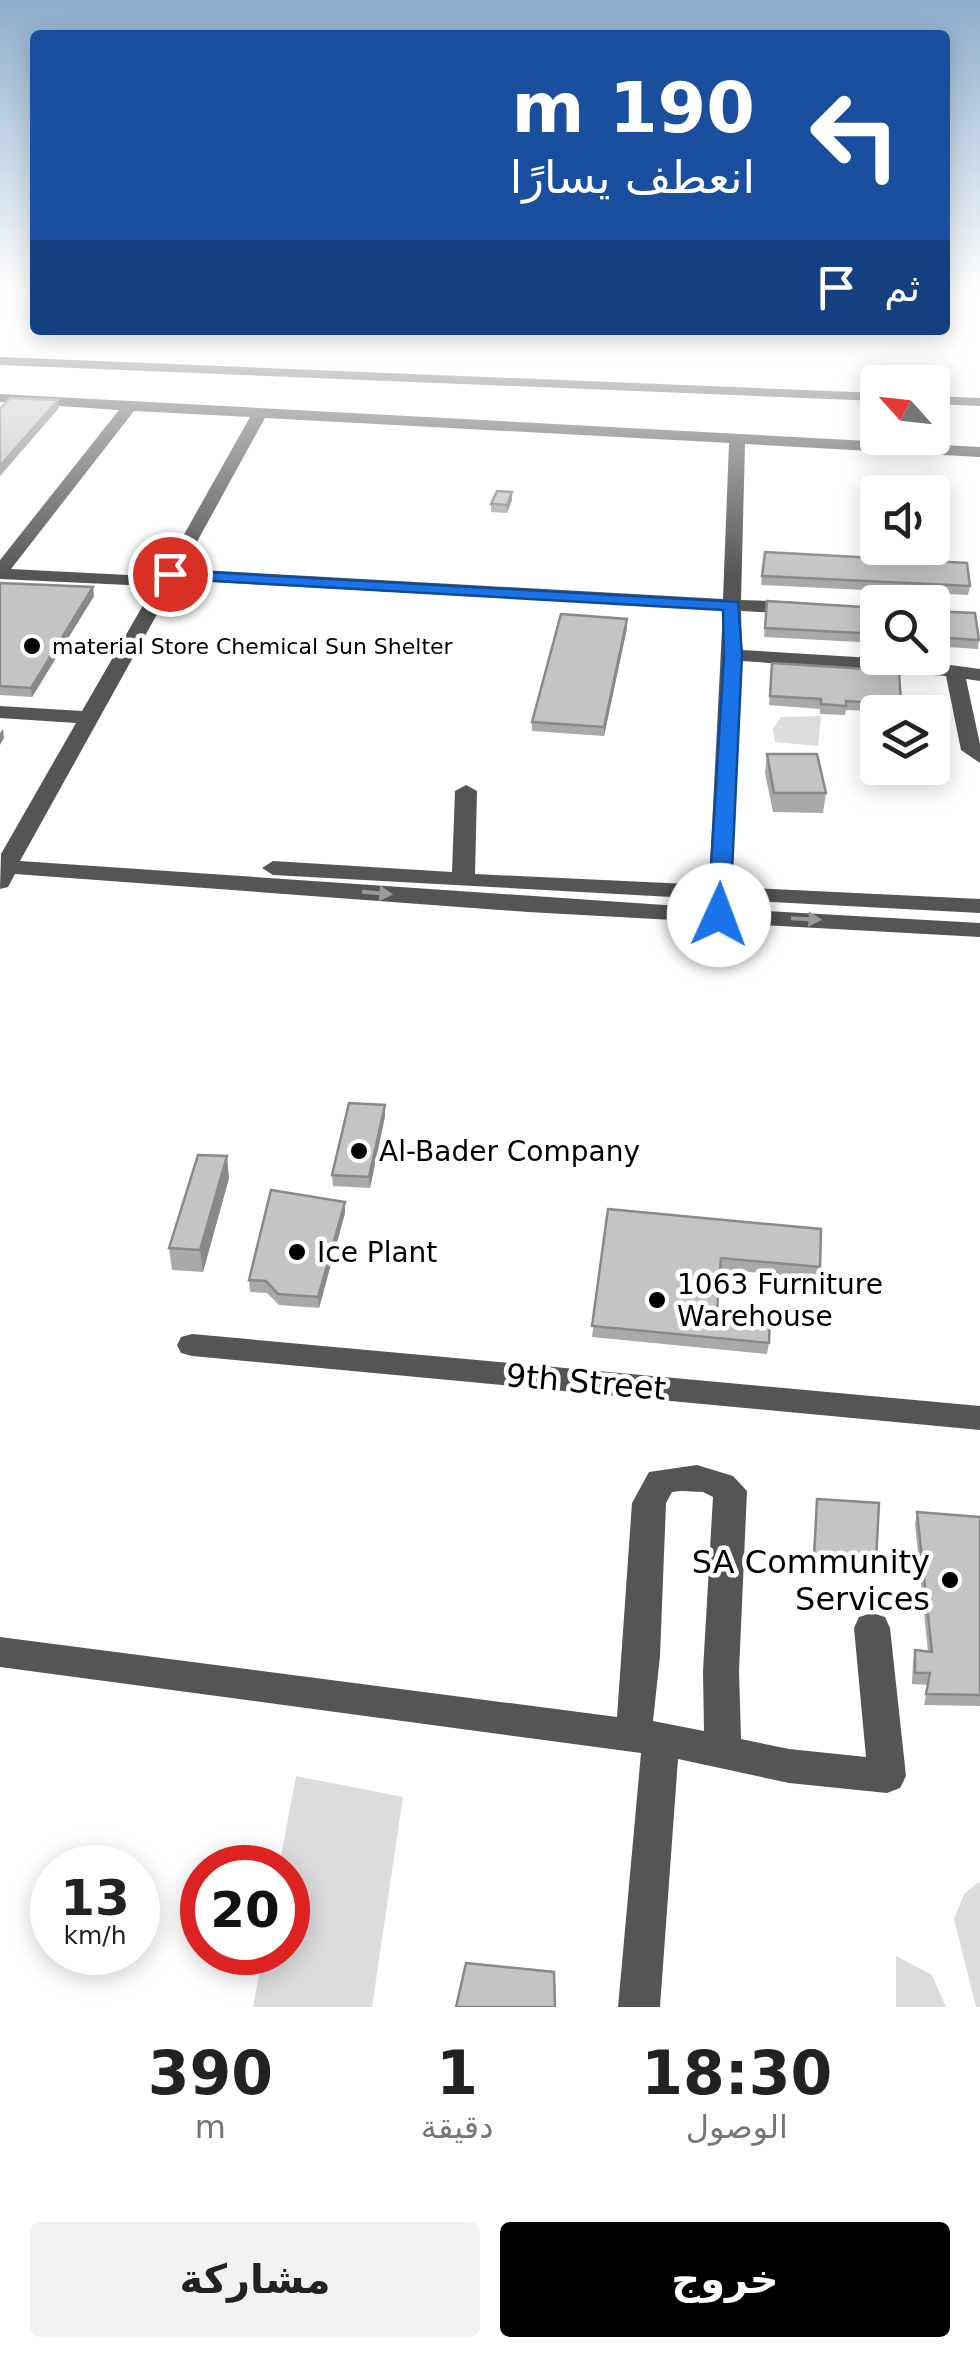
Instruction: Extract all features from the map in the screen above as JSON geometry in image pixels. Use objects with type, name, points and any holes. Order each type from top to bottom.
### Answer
[{"type":"street","points":[[675,389],[860,396]]},
{"type":"street","points":[[0,400],[980,452]]},
{"type":"street","points":[[950,401],[980,402]]},
{"type":"street","points":[[0,572],[129,408]]},
{"type":"street","points":[[4,864],[259,413]]},
{"type":"street","points":[[719,903],[733,655],[737,439]]},
{"type":"street","points":[[0,572],[128,580],[170,574],[823,609]]},
{"type":"street","points":[[733,655],[921,667],[980,675]]},
{"type":"street","points":[[956,674],[971,750],[980,757]]},
{"type":"street","points":[[0,712],[89,718]]},
{"type":"street","points":[[462,880],[466,791]]},
{"type":"street","points":[[4,864],[528,905],[980,906]]},
{"type":"street","points":[[4,864],[462,880],[980,930]]},
{"type":"street","name":"9th Street","points":[[192,1346],[980,1418]]},
{"type":"street","points":[[639,2007],[647,1737],[642,1656],[649,1504],[661,1481],[686,1476],[709,1477],[730,1491],[721,1670],[722,1752]]},
{"type":"street","points":[[0,1652],[647,1737],[788,1766],[887,1776],[872,1628]]},
{"type":"shaded area","points":[[821,716],[818,746],[775,742],[773,729],[781,717]]},
{"type":"shaded area","points":[[296,1776],[403,1797],[372,2007],[253,2007],[259,1975],[310,1975],[310,1845],[283,1845]]},
{"type":"shaded area","points":[[980,1881],[980,2007],[976,2007],[954,1919],[964,1894]]},
{"type":"shaded area","points":[[896,1956],[932,1975],[946,2007],[896,2007]]},
{"type":"building","points":[[10,398],[58,400],[0,466],[0,409]]},
{"type":"building","points":[[497,491],[512,492],[507,505],[491,504]]},
{"type":"building","points":[[765,552],[860,557],[860,565],[967,563],[970,586],[950,585],[762,576]]},
{"type":"building","name":"material Store Chemical Sun Shelter","points":[[0,583],[93,587],[31,688],[0,686]]},
{"type":"building","points":[[767,601],[860,607],[860,633],[765,628]]},
{"type":"building","points":[[950,612],[975,613],[979,640],[950,638]]},
{"type":"building","points":[[561,614],[627,619],[604,727],[532,722]]},
{"type":"building","points":[[772,663],[860,669],[860,675],[899,675],[900,695],[860,695],[860,702],[846,701],[846,706],[821,704],[821,699],[770,696]]},
{"type":"building","points":[[767,754],[817,754],[826,793],[774,793]]},
{"type":"building","name":"Al-Bader Company","points":[[349,1103],[385,1105],[369,1177],[332,1175]]},
{"type":"building","points":[[198,1155],[227,1156],[200,1250],[169,1248]]},
{"type":"building","name":"Ice Plant","points":[[271,1190],[345,1202],[318,1297],[278,1294],[266,1281],[249,1280]]},
{"type":"building","name":"1063 Furniture Warehouse","points":[[608,1209],[821,1229],[820,1267],[721,1258],[717,1311],[770,1316],[769,1343],[592,1326]]},
{"type":"building","points":[[817,1499],[879,1503],[876,1562],[814,1557]]},
{"type":"building","name":"SA Community Services","points":[[917,1512],[980,1517],[980,1695],[926,1694],[930,1673],[915,1673],[915,1650],[932,1652]]},
{"type":"building","points":[[466,1963],[554,1972],[555,2007],[456,2007]]},
{"type":"place","name":"material Store Chemical Sun Shelter","points":[[32,646]]},
{"type":"place","name":"Al-Bader Company","points":[[359,1151]]},
{"type":"place","name":"Ice Plant","points":[[297,1252]]},
{"type":"place","name":"1063 Furniture Warehouse","points":[[657,1300]]},
{"type":"place","name":"SA Community Services","points":[[950,1580]]},
{"type":"route","points":[[170,574],[732,606],[733,655],[719,915]]}]
